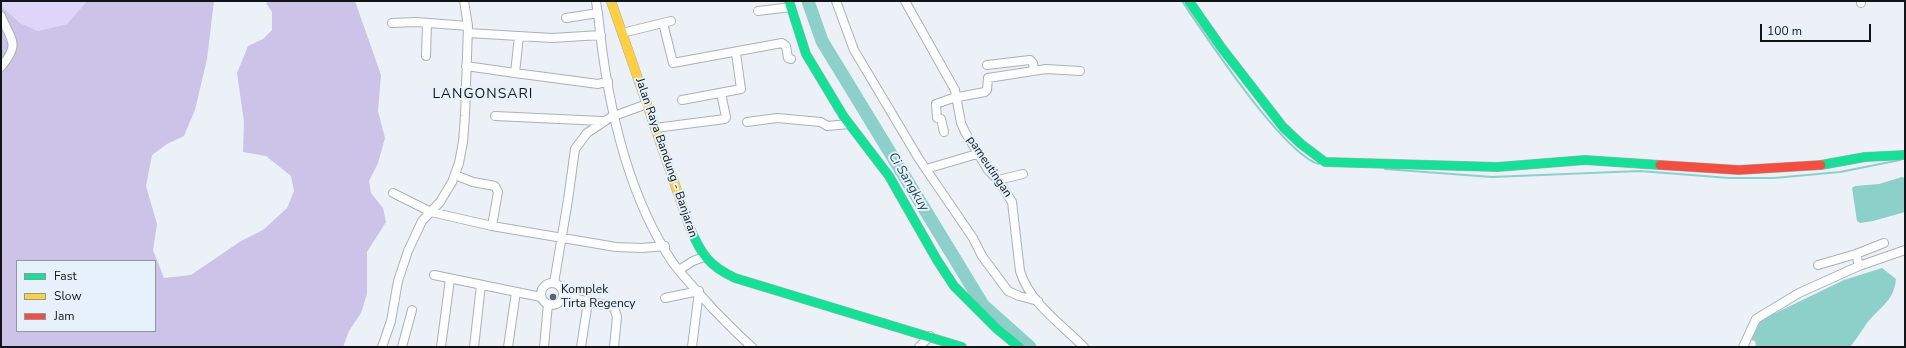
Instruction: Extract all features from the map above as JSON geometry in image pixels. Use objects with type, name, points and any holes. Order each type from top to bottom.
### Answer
[{"type":"street","points":[[382,347],[391,321],[398,282],[408,250],[416,232],[446,193],[455,175],[463,142],[468,29],[464,1]]},
{"type":"street","points":[[596,1],[614,116],[641,202],[665,249],[679,270],[732,329],[752,347]]},
{"type":"street","name":"Jalan Raya Bandung - Banjaran","points":[[611,1],[684,214],[697,245],[704,256],[716,269],[730,277],[930,336],[962,347]]},
{"type":"street","points":[[836,1],[854,50],[926,169],[973,238],[982,256],[1008,291],[1019,296],[1038,300]]},
{"type":"street","name":"pameutingan","points":[[905,1],[943,67],[957,97],[961,123],[988,170],[998,180],[1012,202],[1022,278],[1038,300],[1084,347]]},
{"type":"street","points":[[1189,1],[1221,47],[1283,127],[1301,144],[1325,162],[1497,167],[1586,160],[1739,170],[1797,167],[1828,164],[1865,157],[1905,155]]},
{"type":"street","points":[[758,11],[790,4],[806,54],[849,124],[889,176],[937,260],[954,286],[997,329],[1019,347]]},
{"type":"street","points":[[566,18],[598,14],[598,16]]},
{"type":"street","points":[[1,16],[13,45],[10,56],[1,67]]},
{"type":"street","points":[[622,33],[667,22],[673,63],[784,44],[788,58],[791,59]]},
{"type":"street","points":[[392,23],[427,23],[518,36],[576,38],[601,35],[601,38]]},
{"type":"street","points":[[426,56],[427,23]]},
{"type":"street","points":[[515,73],[518,36]]},
{"type":"street","points":[[682,100],[741,89],[736,52]]},
{"type":"street","points":[[986,65],[1030,60],[1033,62],[1034,71]]},
{"type":"street","points":[[466,66],[548,79],[566,79],[598,84],[608,81],[608,84]]},
{"type":"street","points":[[944,132],[941,118],[936,118],[936,104],[957,97],[985,92],[987,90],[987,80],[990,77],[1046,69],[1080,71]]},
{"type":"street","points":[[655,128],[725,119],[726,117],[721,93]]},
{"type":"street","points":[[554,283],[574,149],[581,140],[614,114],[614,116],[647,104]]},
{"type":"street","points":[[495,116],[602,122]]},
{"type":"street","points":[[746,122],[777,118],[821,122],[827,126],[849,124]]},
{"type":"street","points":[[926,169],[978,154]]},
{"type":"street","points":[[998,180],[1023,174]]},
{"type":"street","points":[[455,175],[473,182],[495,186],[497,188],[497,200],[492,226]]},
{"type":"street","points":[[393,193],[430,212],[492,226],[616,247],[642,248],[665,246],[665,249]]},
{"type":"street","points":[[1818,265],[1856,254],[1884,243]]},
{"type":"street","points":[[1743,347],[1756,319],[1799,293],[1859,266],[1905,250]]},
{"type":"street","points":[[1856,254],[1859,266]]},
{"type":"street","points":[[679,270],[693,260],[704,256]]},
{"type":"street","points":[[434,275],[541,296],[548,304],[544,347]]},
{"type":"street","points":[[441,347],[450,278]]},
{"type":"street","points":[[541,296],[542,289],[545,285],[554,283],[560,286],[563,296],[561,300],[556,304],[548,304]]},
{"type":"street","points":[[474,347],[481,285]]},
{"type":"street","points":[[692,347],[699,291],[698,292]]},
{"type":"street","points":[[508,347],[516,292]]},
{"type":"street","points":[[665,298],[698,292]]},
{"type":"street","points":[[563,296],[611,306],[616,310],[617,317],[614,347]]},
{"type":"street","points":[[581,347],[588,302]]},
{"type":"street","points":[[402,347],[412,310]]},
{"type":"street","points":[[919,347],[930,336]]},
{"type":"shaded area","points":[[2,1],[87,1],[67,24],[38,31],[20,23],[2,7]]},
{"type":"shaded area","points":[[87,1],[214,1],[207,59],[195,110],[184,136],[167,144],[152,155],[146,186],[157,224],[153,250],[164,278],[191,275],[241,241],[263,230],[287,208],[294,191],[291,176],[266,156],[243,152],[244,122],[237,73],[248,46],[263,39],[272,30],[272,12],[266,3],[270,1],[355,1],[381,75],[378,111],[385,138],[378,163],[369,181],[371,193],[383,208],[386,222],[367,252],[367,294],[361,313],[349,331],[343,347],[1,347],[1,6],[20,23],[38,31],[67,24]]},
{"type":"shaded area","points":[[1902,177],[1905,178],[1905,212],[1873,221],[1860,223],[1857,221],[1852,188],[1855,186],[1879,184]]},
{"type":"shaded area","points":[[1882,268],[1896,279],[1895,287],[1888,300],[1870,320],[1850,347],[1756,347],[1755,341],[1751,340],[1761,320],[1844,280]]},
{"type":"waterway","name":"Ci Sangkuy","points":[[808,1],[822,41],[983,305],[1030,347]]},
{"type":"waterway","points":[[1182,1],[1226,65],[1266,117],[1304,156],[1319,164]]},
{"type":"waterway","points":[[1385,169],[1492,177],[1640,171],[1729,178],[1774,178],[1840,172],[1900,160]]},
{"type":"traffic: fast","points":[[789,1],[806,54],[844,117],[889,176],[937,260],[954,286],[997,329],[1019,347]]},
{"type":"traffic: fast","points":[[1189,1],[1221,47],[1283,127],[1301,144],[1325,162],[1497,167],[1585,160],[1660,165]]},
{"type":"traffic: fast","points":[[1821,165],[1865,157],[1905,155]]},
{"type":"traffic: fast","points":[[690,228],[702,252],[712,264],[735,278],[962,347]]},
{"type":"traffic: slow","points":[[611,1],[690,228]]},
{"type":"traffic: jam","points":[[1660,165],[1739,170],[1821,165]]},
{"type":"place","name":"Komplek Tirta Regency","points":[[553,297]]},
{"type":"district","name":"LANGONSARI","points":[[483,95]]}]
